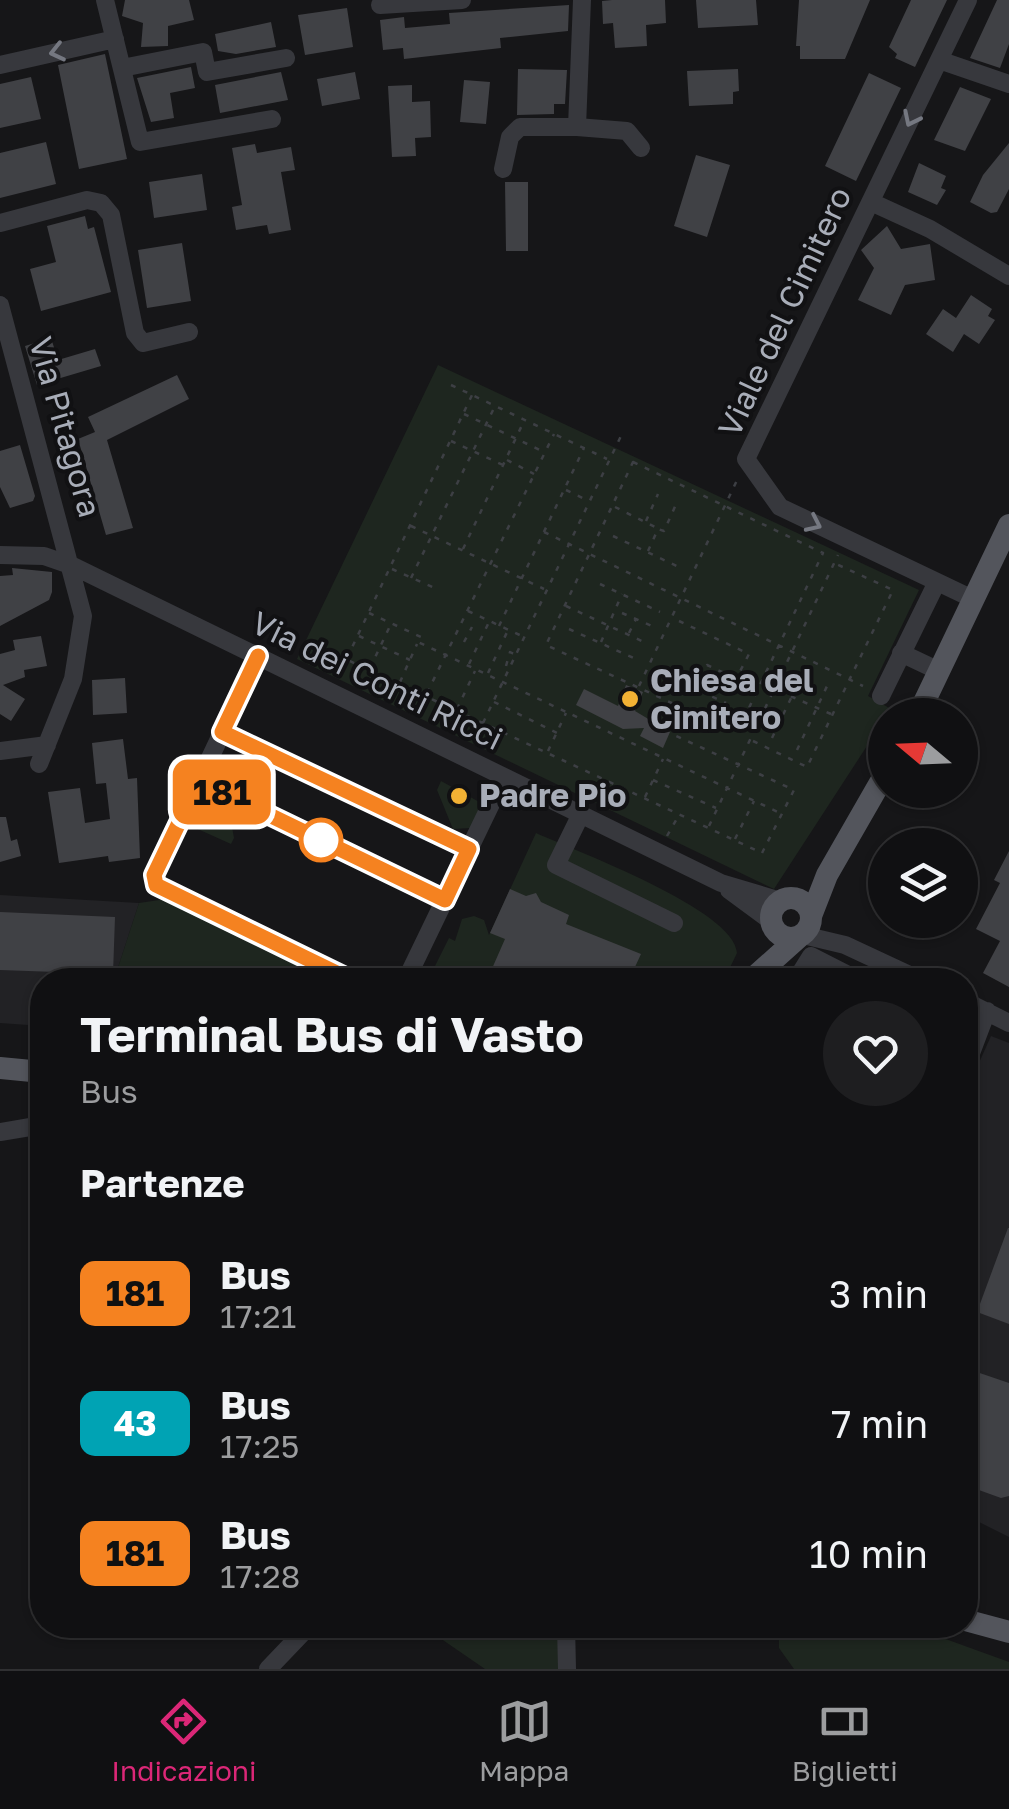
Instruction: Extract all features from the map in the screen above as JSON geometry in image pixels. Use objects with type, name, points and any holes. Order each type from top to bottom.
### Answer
[{"type":"main road","points":[[926,698],[1009,526]]},
{"type":"main road","points":[[761,968],[806,926],[826,875],[868,802]]},
{"type":"main road","points":[[756,968],[777,911],[864,808]]},
{"type":"main road","points":[[777,911],[802,901],[806,926]]},
{"type":"main road","points":[[777,911],[782,936],[806,926]]},
{"type":"main road","points":[[0,1068],[30,1071]]},
{"type":"main road","points":[[978,1624],[1009,1632]]},
{"type":"street","points":[[105,0],[140,142],[272,119]]},
{"type":"street","points":[[380,5],[462,0]]},
{"type":"street","points":[[578,127],[582,0]]},
{"type":"street","name":"Viale del Cimitero","points":[[968,0],[746,459],[780,507],[973,599]]},
{"type":"street","points":[[0,65],[115,39]]},
{"type":"street","points":[[122,68],[203,52],[207,72],[286,58]]},
{"type":"street","points":[[939,60],[1009,84]]},
{"type":"street","points":[[503,169],[510,137],[520,127],[627,130],[642,148]]},
{"type":"street","points":[[0,222],[87,200],[100,203],[111,215],[135,333],[142,343],[189,332]]},
{"type":"street","points":[[871,202],[930,229],[1009,276]]},
{"type":"street","name":"Via Pitagora","points":[[0,305],[73,566],[82,631],[67,696],[39,764]]},
{"type":"street","name":"Via dei Conti Ricci","points":[[0,555],[44,556],[73,566],[777,911]]},
{"type":"street","points":[[881,696],[937,582]]},
{"type":"street","points":[[902,653],[940,670]]},
{"type":"street","points":[[258,656],[154,875],[156,885],[326,968]]},
{"type":"street","points":[[222,732],[469,849]]},
{"type":"street","points":[[0,751],[47,745]]},
{"type":"street","points":[[412,968],[504,777]]},
{"type":"street","points":[[199,781],[445,900]]},
{"type":"street","points":[[581,814],[556,866],[674,923]]},
{"type":"street","points":[[806,926],[894,968]]},
{"type":"street","points":[[803,968],[810,956],[834,968]]},
{"type":"street","points":[[978,1007],[1009,1022]]},
{"type":"street","points":[[978,1037],[988,1012]]},
{"type":"street","points":[[0,1132],[30,1126]]},
{"type":"street","points":[[268,1669],[298,1638]]},
{"type":"street","points":[[566,1638],[567,1669]]},
{"type":"path","points":[[450,385],[609,460]]},
{"type":"path","points":[[347,659],[472,395]]},
{"type":"path","points":[[411,578],[495,406]]},
{"type":"path","points":[[462,414],[545,453]]},
{"type":"path","points":[[463,550],[525,420]]},
{"type":"path","points":[[426,696],[554,434]]},
{"type":"path","points":[[483,723],[621,436]]},
{"type":"path","points":[[450,441],[503,466]]},
{"type":"path","points":[[499,626],[584,448]]},
{"type":"path","points":[[506,459],[534,474]]},
{"type":"path","points":[[638,687],[746,459]]},
{"type":"path","points":[[633,462],[823,553],[736,733],[546,645],[613,506],[633,462]]},
{"type":"path","points":[[564,489],[589,501]]},
{"type":"path","points":[[646,522],[658,494]]},
{"type":"path","points":[[613,506],[664,531],[678,500]]},
{"type":"path","points":[[410,525],[546,590]]},
{"type":"path","points":[[647,552],[658,528]]},
{"type":"path","points":[[544,532],[864,686]]},
{"type":"path","points":[[613,536],[680,568]]},
{"type":"path","points":[[708,827],[777,691],[838,556]]},
{"type":"path","points":[[752,742],[807,767],[893,590],[834,563]]},
{"type":"path","points":[[390,568],[440,590]]},
{"type":"path","points":[[600,584],[660,612]]},
{"type":"path","points":[[600,644],[622,594]]},
{"type":"path","points":[[565,606],[644,642]]},
{"type":"path","points":[[466,610],[524,637]]},
{"type":"path","points":[[622,612],[652,626]]},
{"type":"path","points":[[369,613],[421,637],[399,684]]},
{"type":"path","points":[[628,634],[636,618]]},
{"type":"path","points":[[468,666],[490,621]]},
{"type":"path","points":[[679,622],[748,654],[736,679]]},
{"type":"path","points":[[370,670],[391,624]]},
{"type":"path","points":[[464,642],[472,627]]},
{"type":"path","points":[[569,629],[638,660]]},
{"type":"path","points":[[487,674],[508,630]]},
{"type":"path","points":[[358,636],[410,660]]},
{"type":"path","points":[[418,642],[782,814]]},
{"type":"path","points":[[326,650],[762,853],[794,790],[674,735]]},
{"type":"path","points":[[696,689],[707,666],[757,689]]},
{"type":"path","points":[[457,711],[476,669]]},
{"type":"path","points":[[772,738],[803,673]]},
{"type":"path","points":[[665,674],[726,703]]},
{"type":"path","points":[[797,750],[828,684]]},
{"type":"path","points":[[777,691],[832,715]]},
{"type":"path","points":[[492,702],[557,732]]},
{"type":"path","points":[[548,753],[567,712]]},
{"type":"path","points":[[644,798],[664,758]]},
{"type":"path","points":[[653,780],[718,809]]},
{"type":"path","points":[[734,840],[754,801]]},
{"type":"path","points":[[667,836],[679,814]]},
{"type":"shaded area","points":[[438,365],[919,590],[868,696],[872,698],[868,698],[868,744],[774,889],[297,659]]},
{"type":"shaded area","points":[[441,781],[483,804],[471,828],[453,829],[437,790]]},
{"type":"shaded area","points":[[211,794],[227,799],[234,838],[231,844],[191,826],[202,799]]},
{"type":"shaded area","points":[[536,833],[684,901],[730,936],[737,953],[730,968],[434,968],[449,938],[455,941],[462,919],[474,916],[484,920],[489,935]]},
{"type":"shaded area","points":[[0,895],[139,903],[118,968],[30,968],[30,1025],[0,1023]]},
{"type":"shaded area","points":[[166,899],[303,968],[118,968],[139,903]]},
{"type":"shaded area","points":[[991,1036],[1009,1043],[1009,1537],[978,1522],[978,1065]]},
{"type":"shaded area","points":[[440,1638],[562,1638],[563,1669],[485,1669]]},
{"type":"shaded area","points":[[779,1638],[943,1638],[1009,1662],[1009,1669],[794,1669],[779,1648]]},
{"type":"building","points":[[125,0],[189,0],[194,20],[168,26],[168,46],[141,47],[143,23],[122,16]]},
{"type":"building","points":[[665,0],[666,23],[646,25],[647,46],[615,48],[613,23],[603,24],[602,1]]},
{"type":"building","points":[[696,0],[756,0],[758,25],[698,28]]},
{"type":"building","points":[[799,0],[870,0],[845,59],[800,59],[800,46],[796,46]]},
{"type":"building","points":[[911,0],[947,0],[915,67],[895,58],[897,54],[889,47]]},
{"type":"building","points":[[997,0],[1009,0],[1009,44],[1000,68],[970,58]]},
{"type":"building","points":[[569,5],[568,31],[500,38],[501,48],[404,59],[403,48],[383,50],[380,20],[404,17],[405,28],[450,24],[449,13]]},
{"type":"building","points":[[347,8],[353,47],[305,55],[298,15]]},
{"type":"building","points":[[271,22],[276,47],[236,54],[218,51],[215,34]]},
{"type":"building","points":[[105,54],[127,159],[79,169],[58,65]]},
{"type":"building","points":[[191,67],[195,88],[170,93],[174,118],[151,122],[137,78]]},
{"type":"building","points":[[518,69],[567,70],[565,104],[554,104],[554,114],[517,115]]},
{"type":"building","points":[[738,69],[739,91],[733,92],[733,104],[689,106],[687,71]]},
{"type":"building","points":[[281,72],[288,100],[220,113],[215,85]]},
{"type":"building","points":[[355,72],[360,99],[322,106],[317,79]]},
{"type":"building","points":[[869,73],[901,88],[856,181],[825,166]]},
{"type":"building","points":[[31,77],[41,119],[0,128],[0,84]]},
{"type":"building","points":[[464,80],[490,82],[486,124],[460,122]]},
{"type":"building","points":[[412,85],[412,102],[430,101],[431,137],[415,138],[416,156],[392,157],[388,86]]},
{"type":"building","points":[[960,87],[991,99],[965,151],[934,140]]},
{"type":"building","points":[[46,142],[56,184],[0,198],[0,153]]},
{"type":"building","points":[[1009,143],[1009,189],[997,212],[991,213],[970,202],[983,175]]},
{"type":"building","points":[[255,144],[257,153],[291,147],[295,170],[281,172],[291,230],[269,234],[267,225],[236,230],[232,207],[242,205],[232,148]]},
{"type":"building","points":[[696,155],[730,165],[707,237],[674,226]]},
{"type":"building","points":[[919,163],[946,176],[941,188],[946,190],[937,205],[908,192]]},
{"type":"building","points":[[202,174],[207,210],[154,218],[149,182]]},
{"type":"building","points":[[505,182],[528,182],[528,251],[506,251]]},
{"type":"building","points":[[85,216],[88,229],[94,227],[111,292],[41,311],[30,269],[56,262],[47,226]]},
{"type":"building","points":[[887,226],[901,249],[930,244],[935,280],[905,285],[891,315],[858,300],[874,268],[861,250]]},
{"type":"building","points":[[182,243],[191,301],[147,308],[138,250]]},
{"type":"building","points":[[971,295],[992,309],[988,316],[995,320],[979,344],[964,334],[953,352],[926,334],[943,309],[956,318]]},
{"type":"building","points":[[51,338],[58,360],[95,349],[101,366],[37,385],[25,346]]},
{"type":"building","points":[[177,375],[189,399],[107,440],[133,528],[106,535],[78,439],[95,432],[88,417]]},
{"type":"building","points":[[20,445],[35,496],[33,501],[10,508],[0,487],[0,451]]},
{"type":"building","points":[[12,568],[52,572],[52,592],[49,600],[0,626],[0,576],[13,575]]},
{"type":"building","points":[[41,636],[47,666],[24,670],[25,677],[3,685],[25,699],[11,721],[0,714],[0,654],[15,650],[13,640]]},
{"type":"building","points":[[125,678],[127,713],[93,715],[92,680]]},
{"type":"building","points":[[626,685],[643,692],[635,711],[670,732],[663,748],[640,736],[644,728],[623,729],[576,705],[584,689],[618,706]]},
{"type":"building","points":[[123,739],[128,779],[137,778],[140,858],[109,862],[108,856],[59,863],[48,792],[80,788],[85,823],[110,819],[106,783],[96,784],[92,743]]},
{"type":"building","points":[[0,817],[6,817],[11,841],[17,839],[21,856],[0,862]]},
{"type":"building","points":[[1009,851],[1009,987],[983,973],[1000,941],[978,930],[1000,883],[994,880]]},
{"type":"building","points":[[510,889],[526,896],[536,893],[541,902],[569,915],[566,924],[641,954],[635,968],[492,968],[505,939],[490,933]]},
{"type":"building","points":[[0,912],[115,917],[113,968],[0,970]]},
{"type":"building","points":[[1008,1228],[1009,1228],[1009,1324],[978,1309]]},
{"type":"building","points":[[978,1372],[1009,1383],[1009,1496],[1001,1498],[978,1490]]},
{"type":"bus line","name":"181","points":[[258,656],[222,732],[469,849],[445,900],[199,781],[154,875],[156,885],[326,968]]},
{"type":"place","name":"Chiesa del Cimitero","points":[[630,699]]},
{"type":"place","name":"Padre Pio","points":[[459,796]]}]
